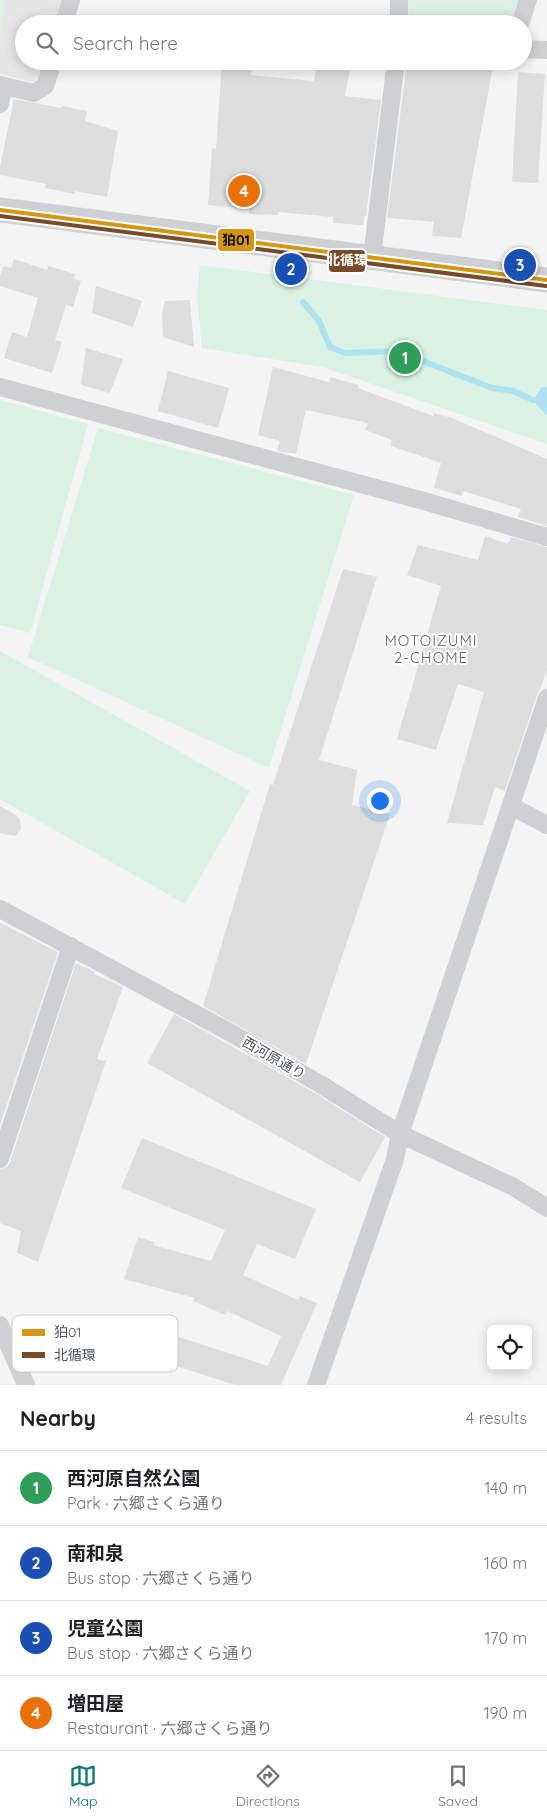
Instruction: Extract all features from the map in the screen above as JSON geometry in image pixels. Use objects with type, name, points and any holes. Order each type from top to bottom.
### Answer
[{"type":"main road","points":[[0,210],[547,280]]},
{"type":"street","points":[[67,15],[71,0]]},
{"type":"street","points":[[399,0],[399,15]]},
{"type":"street","points":[[523,15],[528,0]]},
{"type":"street","points":[[532,49],[547,50]]},
{"type":"street","points":[[0,104],[2,85],[34,93],[45,86],[50,70]]},
{"type":"street","points":[[372,258],[395,70]]},
{"type":"street","points":[[0,387],[424,501],[547,537]]},
{"type":"street","points":[[316,1385],[395,1159],[400,1134],[547,698]]},
{"type":"street","points":[[511,806],[547,825]]},
{"type":"street","name":"西河原通り","points":[[0,909],[272,1056],[400,1134],[512,1186],[547,1208]]},
{"type":"street","points":[[0,1159],[71,946]]},
{"type":"street","points":[[0,1325],[12,1353]]},
{"type":"street","points":[[20,1372],[26,1385]]},
{"type":"shaded area","points":[[0,0],[63,0],[59,15],[15,15],[15,70],[42,70],[41,75],[33,82],[0,74]]},
{"type":"green space","points":[[0,0],[5,0],[0,36]]},
{"type":"green space","points":[[408,0],[518,0],[513,15],[409,15]]},
{"type":"green space","points":[[200,265],[547,310],[547,444],[322,367],[202,348],[197,297]]},
{"type":"green space","points":[[0,400],[88,424],[30,633],[0,625]]},
{"type":"green space","points":[[98,428],[354,495],[269,768],[28,657]]},
{"type":"green space","points":[[0,651],[250,791],[185,904],[0,799]]},
{"type":"water","points":[[542,387],[547,387],[547,416],[533,400]]},
{"type":"building","points":[[221,70],[251,70],[251,75],[314,81],[316,70],[350,70],[345,96],[381,100],[366,216],[364,216],[363,225],[333,223],[333,217],[278,212],[278,215],[249,214],[249,209],[208,205],[212,148],[216,149]]},
{"type":"building","points":[[406,70],[492,70],[461,238],[432,236],[434,222],[387,218]]},
{"type":"building","points":[[518,72],[545,74],[538,183],[512,182]]},
{"type":"building","points":[[14,99],[87,111],[85,121],[118,131],[107,197],[75,191],[75,194],[45,188],[46,184],[0,175]]},
{"type":"building","points":[[14,259],[47,270],[48,266],[75,274],[74,279],[81,281],[73,307],[66,305],[55,340],[62,342],[52,373],[4,358],[12,332],[27,337],[38,298],[0,286],[3,266],[11,268]]},
{"type":"building","points":[[96,286],[142,301],[133,327],[92,313]]},
{"type":"building","points":[[190,300],[194,347],[163,337],[162,315],[165,301]]},
{"type":"building","points":[[86,348],[123,359],[110,393],[81,385]]},
{"type":"building","points":[[273,367],[329,382],[330,377],[358,385],[358,388],[433,416],[434,413],[452,418],[547,459],[547,526],[518,517],[521,509],[463,491],[462,496],[434,488],[441,463],[391,446],[392,440],[365,430],[368,423],[306,410],[296,454],[277,451],[280,441],[258,435]]},
{"type":"building","points":[[168,371],[229,388],[218,428],[158,411]]},
{"type":"building","points":[[485,536],[508,544],[511,537],[547,547],[547,670],[505,791],[495,787],[483,825],[447,823],[484,692],[458,684],[436,750],[397,739],[441,586],[407,575],[418,545],[478,560]]},
{"type":"building","points":[[343,569],[377,577],[319,760],[357,770],[352,805],[390,814],[306,1064],[203,1006],[270,784],[273,785]]},
{"type":"building","points":[[0,806],[16,815],[20,820],[21,829],[15,836],[0,833]]},
{"type":"building","points":[[0,923],[58,952],[0,1125]]},
{"type":"building","points":[[76,963],[95,972],[94,974],[123,987],[97,1059],[106,1061],[38,1262],[17,1253],[21,1231],[0,1223],[0,1169],[7,1167],[10,1162]]},
{"type":"building","points":[[174,1014],[315,1093],[385,1137],[360,1182],[147,1063]]},
{"type":"building","points":[[142,1138],[316,1209],[295,1259],[257,1244],[243,1275],[298,1300],[300,1296],[317,1303],[281,1385],[235,1385],[178,1367],[178,1337],[268,1366],[281,1336],[227,1311],[225,1315],[193,1301],[195,1298],[124,1279],[138,1237],[154,1242],[153,1245],[211,1261],[225,1230],[121,1188]]},
{"type":"waterway","points":[[303,302],[319,321],[330,347],[345,353],[397,351],[492,388],[513,391],[533,400]]},
{"type":"transit line","name":"狛01","points":[[0,210],[547,280]]},
{"type":"transit line","name":"北循環","points":[[0,216],[546,286]]},
{"type":"place","name":"増田屋","points":[[244,191]]},
{"type":"place","name":"児童公園","points":[[520,265]]},
{"type":"place","name":"南和泉","points":[[291,269]]},
{"type":"place","name":"西河原自然公園","points":[[405,358]]},
{"type":"district","name":"MOTOIZUMI 2-CHOME","points":[[431,648]]}]
